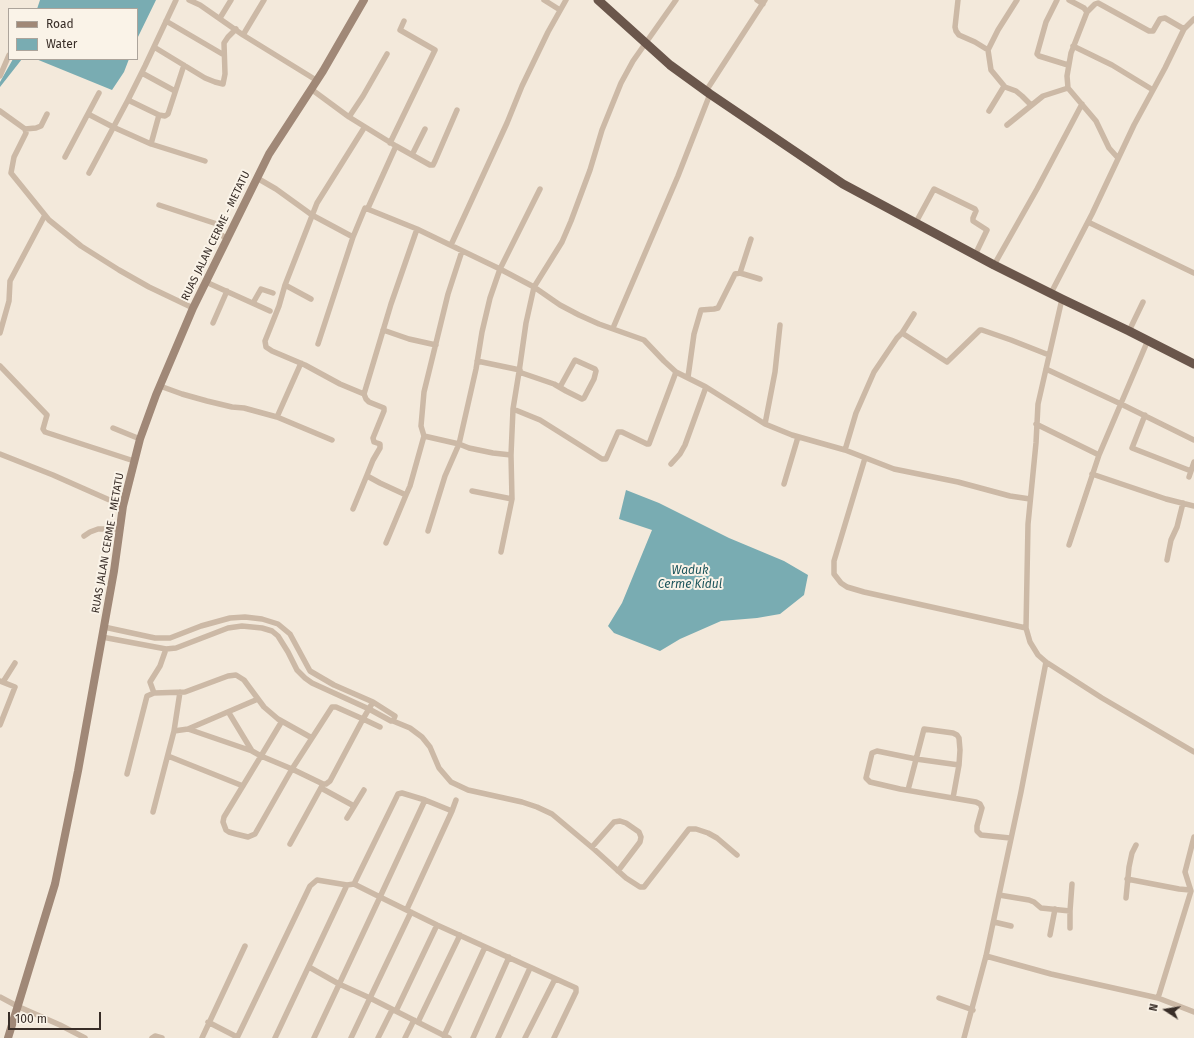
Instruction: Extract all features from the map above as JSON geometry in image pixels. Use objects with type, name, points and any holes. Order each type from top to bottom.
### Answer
[{"type":"highway","points":[[598,0],[670,65],[844,184],[915,224],[994,265],[1194,364]]},
{"type":"main road","name":"RUAS JALAN CERME - METATU","points":[[8,1038],[55,884],[78,771],[104,627],[123,506],[140,439],[160,386],[193,308],[269,154],[311,89],[364,0]]},
{"type":"street","points":[[89,173],[142,73],[176,0]]},
{"type":"street","points":[[189,0],[201,3],[244,35],[316,80]]},
{"type":"street","points":[[220,18],[231,0]]},
{"type":"street","points":[[244,35],[264,0]]},
{"type":"street","points":[[544,0],[560,10]]},
{"type":"street","points":[[451,245],[507,123],[522,86],[566,0]]},
{"type":"street","points":[[500,552],[512,499],[511,455],[513,409],[526,323],[534,287],[562,242],[590,170],[602,130],[632,61],[676,0]]},
{"type":"street","points":[[958,0],[955,26],[958,35],[975,42],[988,50]]},
{"type":"street","points":[[1017,0],[998,30],[988,50],[991,70],[1005,87],[1016,91],[1031,105]]},
{"type":"street","points":[[1056,0],[1046,22],[1037,54],[1039,56],[1068,65]]},
{"type":"street","points":[[1070,0],[1084,8],[1087,12]]},
{"type":"street","points":[[613,328],[678,176],[708,92],[762,1]]},
{"type":"street","points":[[1118,158],[1109,148],[1096,120],[1068,88],[1068,65],[1073,46],[1087,12],[1098,3],[1149,31],[1153,31],[1160,19],[1165,18],[1184,30]]},
{"type":"street","points":[[1050,293],[1088,222],[1134,125],[1166,68],[1184,30],[1194,19]]},
{"type":"street","points":[[166,21],[224,55]]},
{"type":"street","points":[[390,143],[435,50],[400,30],[404,21]]},
{"type":"street","points":[[154,47],[215,82],[222,84],[225,74],[225,41],[236,29]]},
{"type":"street","points":[[1073,46],[1112,65],[1153,90]]},
{"type":"street","points":[[349,117],[387,54]]},
{"type":"street","points":[[0,76],[8,58]]},
{"type":"street","points":[[128,100],[159,115],[165,116],[168,114],[184,65]]},
{"type":"street","points":[[142,73],[175,91]]},
{"type":"street","points":[[989,111],[1005,87]]},
{"type":"street","points":[[1007,125],[1043,96],[1068,88]]},
{"type":"street","points":[[311,89],[364,128],[430,165],[433,165],[457,110]]},
{"type":"street","points":[[65,157],[99,93]]},
{"type":"street","points":[[994,265],[1045,175],[1082,104]]},
{"type":"street","points":[[0,111],[25,129],[41,126],[47,114]]},
{"type":"street","points":[[88,114],[151,144],[205,161]]},
{"type":"street","points":[[151,144],[159,115]]},
{"type":"street","points":[[364,128],[317,203],[284,285],[279,306],[265,341],[266,346],[272,351],[301,363],[340,384],[364,394]]},
{"type":"street","points":[[25,129],[26,133],[14,157],[11,173],[56,227],[119,270],[149,287],[193,308]]},
{"type":"street","points":[[412,155],[425,129]]},
{"type":"street","points":[[318,344],[353,236],[365,208],[368,208],[396,146]]},
{"type":"street","points":[[257,178],[276,189],[312,214],[353,236]]},
{"type":"street","points":[[428,531],[445,476],[459,444],[486,315],[500,269],[540,189]]},
{"type":"street","points":[[915,224],[934,189],[975,209],[976,211],[973,221],[987,230],[975,255]]},
{"type":"street","points":[[159,205],[217,224],[220,228],[220,234],[227,239]]},
{"type":"street","points":[[368,208],[417,229],[500,269],[534,287],[560,305],[600,324],[644,340],[676,372],[706,387],[765,424],[798,437],[845,450],[894,469],[958,482],[1010,496],[1030,499]]},
{"type":"street","points":[[0,333],[9,301],[10,281],[45,215]]},
{"type":"street","points":[[1088,222],[1194,273]]},
{"type":"street","points":[[353,509],[373,460],[380,448],[380,444],[374,442],[373,438],[384,410],[384,408],[366,400],[364,394],[383,330],[417,229]]},
{"type":"street","points":[[740,273],[751,239]]},
{"type":"street","points":[[386,543],[410,486],[424,436],[421,426],[421,417],[424,392],[448,294],[462,251]]},
{"type":"street","points":[[688,377],[694,334],[700,311],[702,309],[718,308],[735,274],[740,273],[760,278]]},
{"type":"street","points":[[206,282],[270,311]]},
{"type":"street","points":[[284,285],[311,299]]},
{"type":"street","points":[[253,303],[261,289],[274,292]]},
{"type":"street","points":[[213,323],[227,291]]},
{"type":"street","points":[[1062,299],[1038,404],[1036,424],[1028,524],[1026,628],[1030,642],[1038,655],[1046,662],[1102,698],[1194,752]]},
{"type":"street","points":[[1129,331],[1143,302]]},
{"type":"street","points":[[845,450],[856,413],[874,372],[914,314]]},
{"type":"street","points":[[765,424],[775,372],[780,325]]},
{"type":"street","points":[[383,330],[409,339],[436,345]]},
{"type":"street","points":[[902,333],[947,362],[980,330],[1049,355]]},
{"type":"street","points":[[1069,545],[1099,455],[1148,340]]},
{"type":"street","points":[[477,362],[519,371],[546,381],[560,388],[582,399],[584,398],[596,375],[595,369],[575,360],[560,388]]},
{"type":"street","points":[[277,417],[301,363]]},
{"type":"street","points":[[0,366],[47,414],[43,430],[45,432],[134,461]]},
{"type":"street","points":[[1046,369],[1194,440]]},
{"type":"street","points":[[513,409],[540,420],[602,459],[606,459],[618,432],[622,432],[649,444],[676,372]]},
{"type":"street","points":[[160,386],[193,398],[224,406],[242,407],[277,417],[332,440]]},
{"type":"street","points":[[671,464],[676,460],[685,445],[706,387]]},
{"type":"street","points":[[1144,415],[1132,448],[1190,474],[1194,462]]},
{"type":"street","points":[[1036,424],[1099,455]]},
{"type":"street","points":[[113,428],[140,439]]},
{"type":"street","points":[[424,436],[474,449],[511,455]]},
{"type":"street","points":[[784,484],[798,437]]},
{"type":"street","points":[[0,454],[53,475],[123,506]]},
{"type":"street","points":[[865,458],[834,561],[834,574],[841,584],[864,592],[1026,628]]},
{"type":"street","points":[[1092,474],[1166,499],[1194,506]]},
{"type":"street","points":[[368,475],[380,483],[406,495]]},
{"type":"street","points":[[472,491],[512,499]]},
{"type":"street","points":[[1167,560],[1171,540],[1177,528],[1183,503]]},
{"type":"street","points":[[84,536],[98,529],[120,529]]},
{"type":"street","points":[[104,627],[155,638],[170,638],[213,622],[230,618],[245,617],[262,619],[278,624],[290,634],[310,670],[334,685],[373,702],[394,714],[395,716],[393,721]]},
{"type":"street","points":[[213,622],[216,632]]},
{"type":"street","points":[[272,631],[278,624]]},
{"type":"street","points":[[102,637],[166,649],[176,648],[228,628],[242,626],[262,628],[272,631],[278,636],[297,670],[305,678],[323,689],[410,728],[422,737],[430,747],[441,772],[455,784],[473,791],[537,807],[552,814],[637,886],[644,887],[686,832],[692,828],[708,833],[717,838],[738,855]]},
{"type":"street","points":[[199,627],[202,637]]},
{"type":"street","points":[[154,693],[150,682],[160,666],[166,649]]},
{"type":"street","points":[[964,1038],[994,922],[1046,662]]},
{"type":"street","points":[[0,725],[15,688],[2,682],[16,663]]},
{"type":"street","points":[[127,774],[146,696],[154,693],[185,692],[228,676],[236,675],[244,680],[264,707],[282,722],[312,738]]},
{"type":"street","points":[[153,812],[174,731],[180,692]]},
{"type":"street","points":[[174,731],[188,729],[229,713],[258,699]]},
{"type":"street","points":[[290,844],[322,786],[330,781],[362,719],[373,702]]},
{"type":"street","points":[[282,722],[224,818],[223,822],[226,830],[229,832],[252,836],[258,830],[292,769],[332,707],[336,707],[380,727]]},
{"type":"street","points":[[229,713],[252,751]]},
{"type":"street","points":[[188,729],[252,751],[292,769],[354,806]]},
{"type":"street","points":[[908,790],[924,729],[953,733],[959,738],[960,750],[953,798]]},
{"type":"street","points":[[959,765],[916,759],[877,751],[872,753],[866,778],[868,780],[908,790],[976,802],[980,804],[982,808],[977,826],[978,831],[982,835],[1010,838]]},
{"type":"street","points":[[168,756],[243,786]]},
{"type":"street","points":[[347,818],[364,790]]},
{"type":"street","points":[[354,884],[398,794],[402,793],[452,810]]},
{"type":"street","points":[[314,1038],[425,800]]},
{"type":"street","points":[[351,1038],[409,910],[456,800]]},
{"type":"street","points":[[592,847],[614,822],[620,821],[626,823],[639,832],[641,838],[640,842],[618,870]]},
{"type":"street","points":[[1158,998],[1190,890],[1185,872],[1194,837]]},
{"type":"street","points":[[1126,898],[1127,878],[1131,859],[1136,846]]},
{"type":"street","points":[[1127,878],[1190,890]]},
{"type":"street","points":[[208,1022],[237,1038],[310,886],[317,880],[347,885],[354,884],[437,925],[576,988],[554,1038]]},
{"type":"street","points":[[1070,928],[1072,884]]},
{"type":"street","points":[[275,1038],[347,885]]},
{"type":"street","points":[[999,895],[1029,900],[1041,908],[1070,912]]},
{"type":"street","points":[[1050,935],[1055,909]]},
{"type":"street","points":[[994,922],[1011,926]]},
{"type":"street","points":[[378,1038],[394,1010],[437,925]]},
{"type":"street","points":[[405,1038],[416,1021],[460,935]]},
{"type":"street","points":[[202,1038],[208,1022],[246,946]]},
{"type":"street","points":[[309,967],[446,1037],[486,947]]},
{"type":"street","points":[[986,956],[1051,974],[1158,998],[1194,1012]]},
{"type":"street","points":[[473,1038],[509,958]]},
{"type":"street","points":[[498,1038],[530,968]]},
{"type":"street","points":[[525,1038],[555,979]]},
{"type":"street","points":[[0,997],[85,1038]]},
{"type":"street","points":[[939,998],[972,1010]]},
{"type":"street","points":[[432,1038],[436,1032]]},
{"type":"street","points":[[152,1038],[155,1036],[162,1038]]},
{"type":"water","points":[[40,0],[156,0],[138,37],[138,8],[37,8]]},
{"type":"water","points":[[12,60],[21,60],[0,87],[0,82]]},
{"type":"water","points":[[38,60],[129,60],[124,72],[112,90]]},
{"type":"water","name":"Waduk Cerme Kidul","points":[[626,490],[659,503],[729,538],[784,561],[808,575],[804,595],[780,614],[757,618],[721,621],[680,639],[660,651],[614,633],[608,626],[622,603],[652,530],[619,519]]}]
